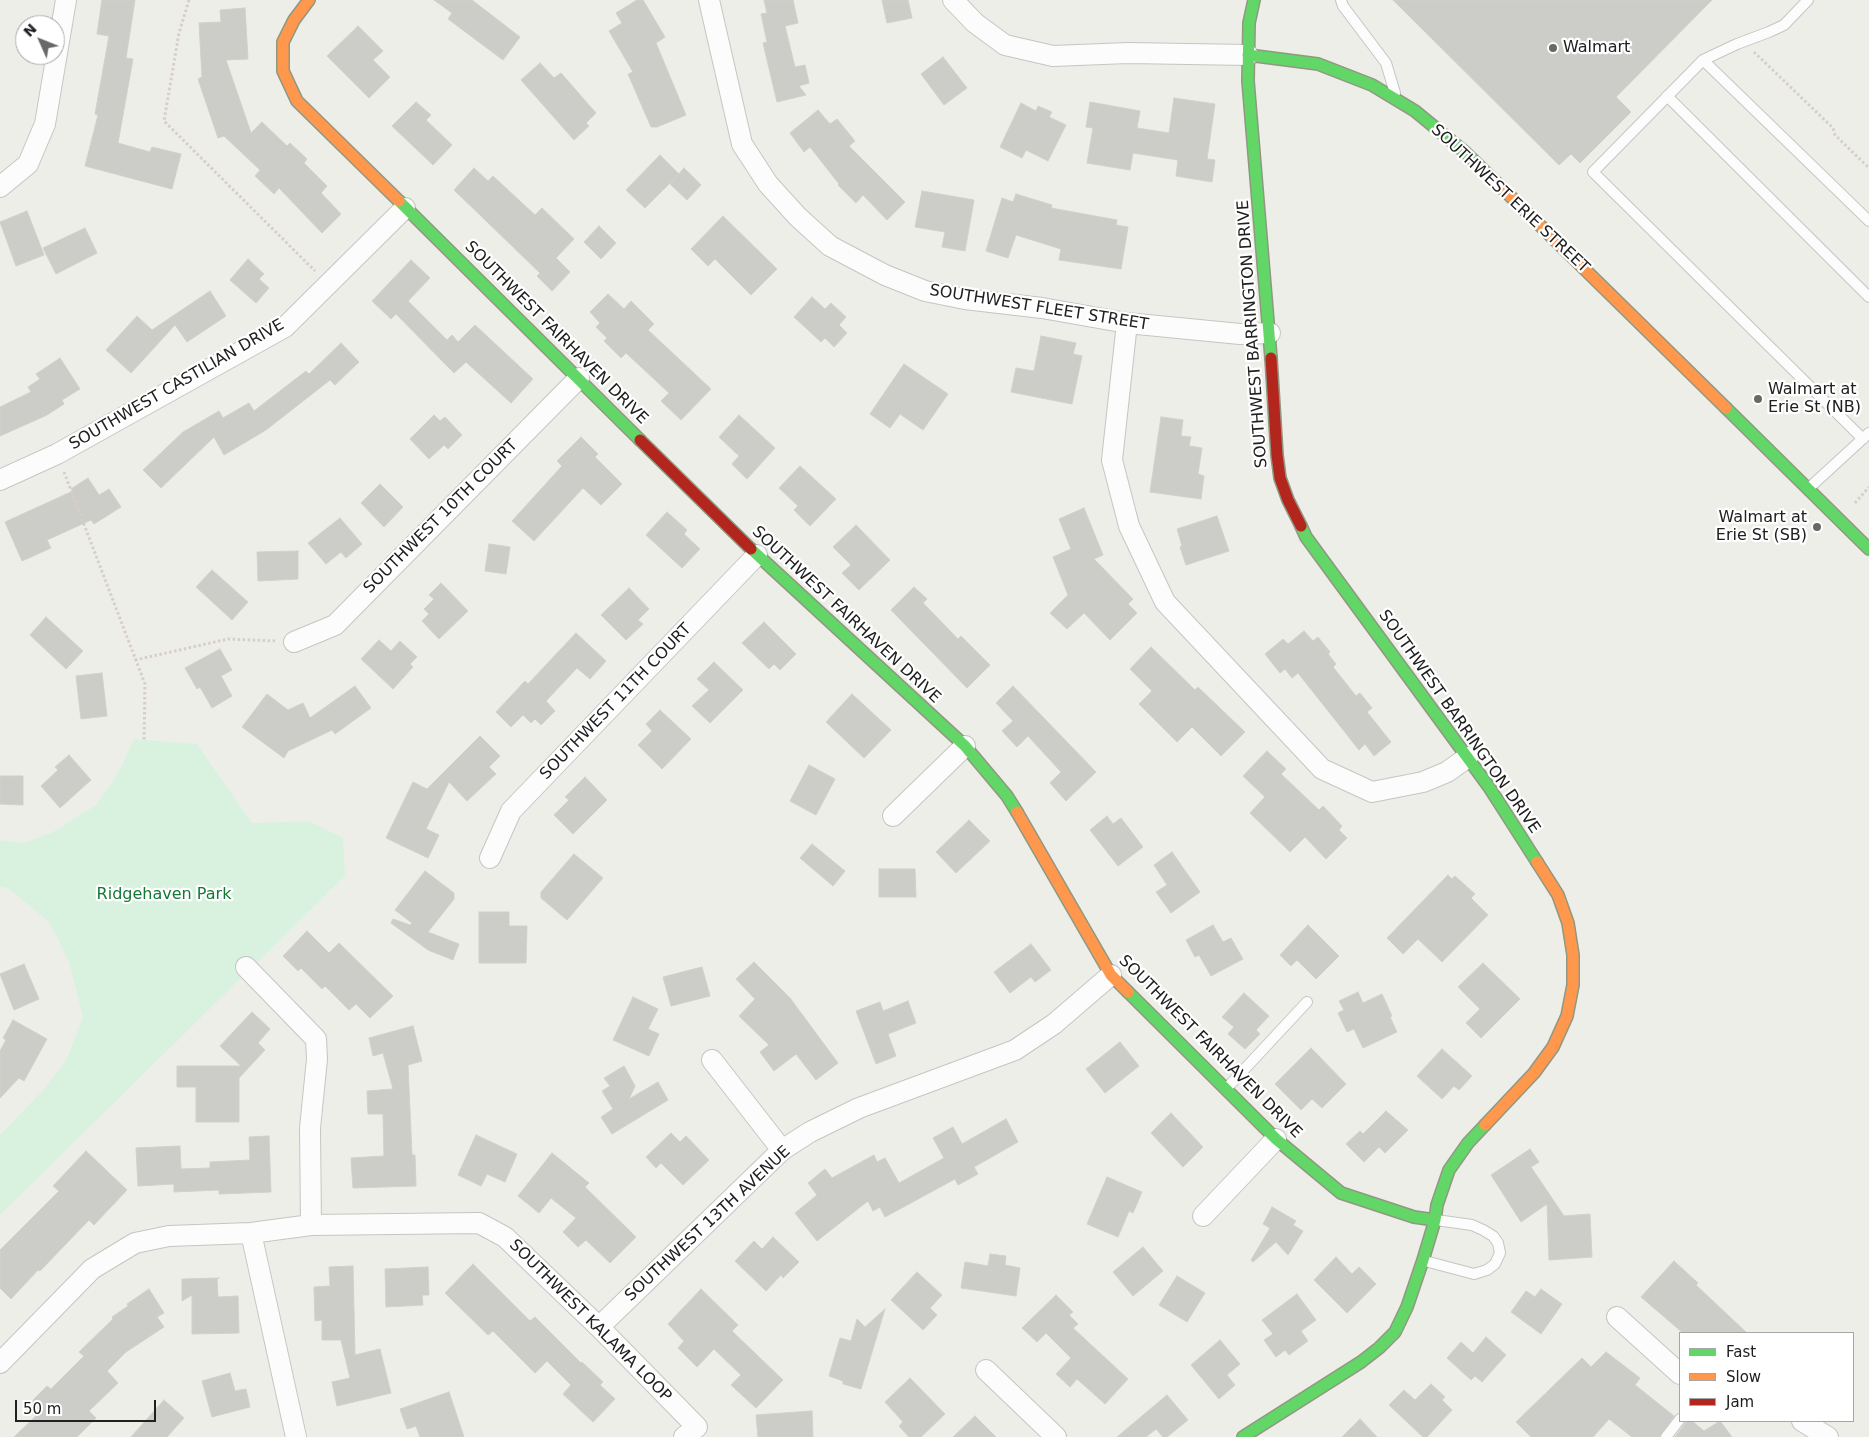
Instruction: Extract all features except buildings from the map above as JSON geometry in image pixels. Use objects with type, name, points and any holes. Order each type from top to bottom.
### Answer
[{"type":"street","points":[[0,187],[28,164],[46,124],[66,0]]},
{"type":"street","name":"SOUTHWEST FAIRHAVEN DRIVE","points":[[309,0],[294,20],[282,42],[282,70],[297,102],[757,555],[964,746],[1007,796],[1111,975],[1225,1090],[1276,1138],[1341,1193],[1414,1217],[1435,1220]]},
{"type":"street","name":"SOUTHWEST FLEET STREET","points":[[708,0],[742,144],[768,184],[798,217],[830,246],[885,274],[925,291],[1128,323],[1240,334],[1270,333]]},
{"type":"street","name":"SOUTHWEST ERIE STREET","points":[[953,0],[975,23],[1005,45],[1053,56],[1128,53],[1248,55],[1318,64],[1372,85],[1415,111],[1466,153],[1869,549]]},
{"type":"street","name":"SOUTHWEST BARRINGTON DRIVE","points":[[1243,1437],[1361,1362],[1395,1332],[1423,1260],[1435,1220],[1437,1205],[1449,1170],[1468,1143],[1534,1073],[1552,1047],[1567,1016],[1573,985],[1573,955],[1568,923],[1558,895],[1468,757],[1306,538],[1296,520],[1280,478],[1270,333],[1248,81],[1249,23],[1254,0]]},
{"type":"street","name":"SOUTHWEST CASTILIAN DRIVE","points":[[0,480],[57,454],[285,327],[405,208]]},
{"type":"street","points":[[1128,323],[1112,460],[1129,526],[1165,602],[1322,769],[1372,792],[1423,782],[1446,772],[1468,757]]},
{"type":"street","name":"SOUTHWEST 10TH COURT","points":[[294,642],[335,625],[579,378]]},
{"type":"street","name":"SOUTHWEST 11TH COURT","points":[[490,858],[511,810],[757,555]]},
{"type":"street","points":[[893,816],[964,746]]},
{"type":"street","points":[[246,966],[316,1039],[317,1059],[310,1128],[311,1225]]},
{"type":"street","name":"SOUTHWEST 13TH AVENUE","points":[[599,1328],[782,1150],[810,1132],[859,1108],[1015,1050],[1054,1024],[1111,975]]},
{"type":"street","points":[[712,1060],[782,1150]]},
{"type":"street","points":[[1203,1216],[1276,1138]]},
{"type":"street","name":"SOUTHWEST KALAMA LOOP","points":[[0,1363],[92,1269],[136,1243],[169,1236],[252,1233],[311,1225],[479,1223],[505,1237],[599,1328],[696,1427],[684,1437]]},
{"type":"street","points":[[252,1233],[296,1437]]},
{"type":"street","points":[[1617,1317],[1679,1373]]},
{"type":"street","points":[[986,1370],[1056,1437]]},
{"type":"street","points":[[1804,1422],[1828,1437]]},
{"type":"lane","points":[[1341,0],[1343,6],[1386,62],[1397,100]]},
{"type":"lane","points":[[1808,0],[1784,25],[1743,41],[1703,60],[1593,172],[1866,436],[1808,489]]},
{"type":"lane","points":[[1703,60],[1869,221]]},
{"type":"lane","points":[[1667,96],[1869,297]]},
{"type":"lane","points":[[1225,1090],[1307,1002]]},
{"type":"lane","points":[[1423,1260],[1474,1274],[1487,1270],[1495,1264],[1500,1253],[1498,1242],[1493,1236],[1483,1230],[1472,1225],[1435,1220]]},
{"type":"lane","points":[[1666,1437],[1679,1420]]},
{"type":"path","points":[[189,0],[179,33],[164,122],[328,283]]},
{"type":"path","points":[[1743,41],[1833,128],[1835,135],[1869,168]]},
{"type":"path","points":[[57,454],[145,684],[144,741]]},
{"type":"path","points":[[135,660],[228,639],[294,642]]},
{"type":"green space","name":"Ridgehaven Park","points":[[134,739],[197,744],[252,823],[309,821],[343,838],[345,876],[0,1215],[0,1135],[45,1088],[67,1058],[83,1017],[69,962],[50,923],[8,888],[0,887],[0,840],[23,843],[53,832],[96,805],[117,775]]},
{"type":"traffic: fast","points":[[1254,0],[1249,23],[1248,81],[1271,358]]},
{"type":"traffic: fast","points":[[1248,55],[1318,64],[1372,85],[1415,111],[1466,153],[1506,192]]},
{"type":"traffic: fast","points":[[399,201],[640,440]]},
{"type":"traffic: fast","points":[[1726,408],[1869,549]]},
{"type":"traffic: fast","points":[[1301,526],[1306,537],[1489,787],[1537,862]]},
{"type":"traffic: fast","points":[[751,549],[965,746],[1007,796],[1017,812]]},
{"type":"traffic: fast","points":[[1128,992],[1276,1139],[1341,1193],[1414,1217],[1435,1220]]},
{"type":"traffic: fast","points":[[1243,1437],[1361,1362],[1395,1332],[1407,1307],[1423,1260],[1435,1220],[1437,1205],[1449,1170],[1468,1143],[1485,1125]]},
{"type":"traffic: slow","points":[[309,0],[294,20],[283,42],[283,71],[297,101],[399,201]]},
{"type":"traffic: slow","points":[[1506,192],[1726,408]]},
{"type":"traffic: slow","points":[[1017,812],[1111,975],[1128,992]]},
{"type":"traffic: slow","points":[[1485,1125],[1534,1073],[1553,1047],[1567,1016],[1573,985],[1573,955],[1568,923],[1558,895],[1537,862]]},
{"type":"traffic: jam","points":[[1271,358],[1280,478],[1301,526]]},
{"type":"traffic: jam","points":[[640,440],[751,549]]},
{"type":"place","name":"Walmart","points":[[1553,48]]},
{"type":"place","name":"Walmart at Erie St (NB)","points":[[1758,399]]},
{"type":"place","name":"Walmart at Erie St (SB)","points":[[1817,527]]}]
